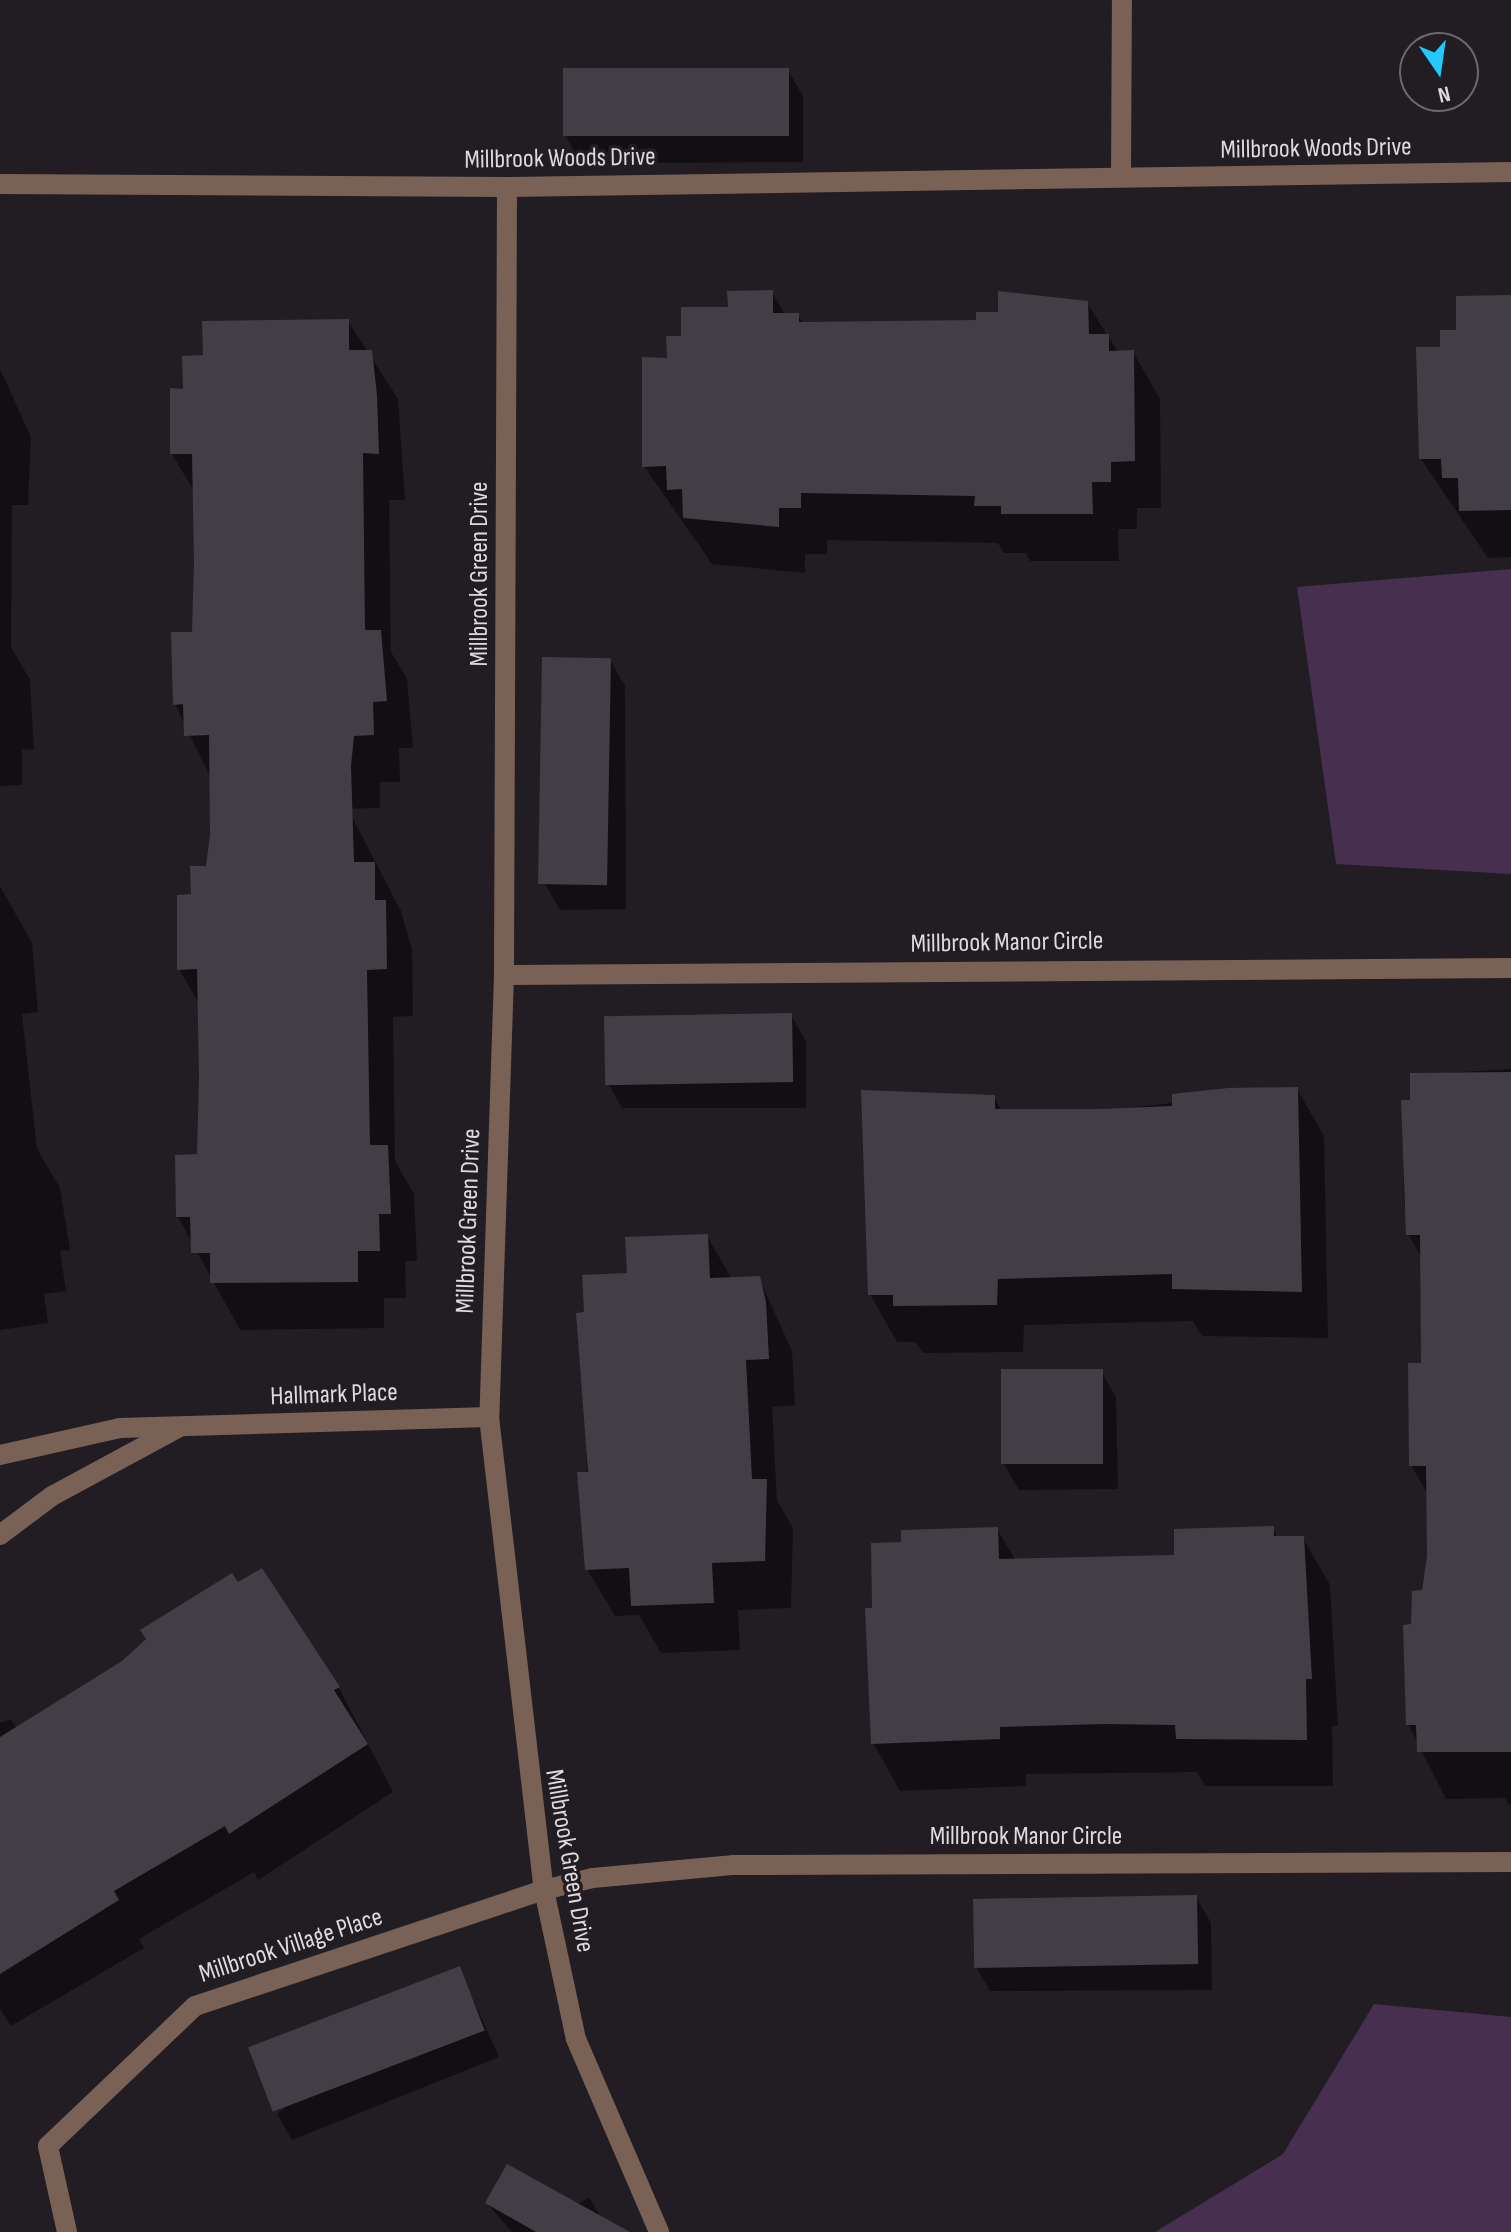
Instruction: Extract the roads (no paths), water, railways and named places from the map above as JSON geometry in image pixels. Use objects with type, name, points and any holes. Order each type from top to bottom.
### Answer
[{"type":"street","points":[[1121,176],[1122,0]]},
{"type":"street","name":"Millbrook Woods Drive","points":[[0,184],[507,187],[1511,172]]},
{"type":"street","name":"Millbrook Green Drive","points":[[507,187],[504,975],[489,1417],[544,1890],[576,2039],[659,2232]]},
{"type":"street","name":"Millbrook Manor Circle","points":[[504,975],[1511,968]]},
{"type":"street","name":"Hallmark Place","points":[[0,1455],[120,1428],[489,1417]]},
{"type":"street","name":"Hallmark Place","points":[[0,1535],[52,1496],[182,1426]]},
{"type":"street","name":"Millbrook Manor Circle","points":[[544,1890],[593,1878],[734,1865],[1511,1862]]},
{"type":"street","name":"Millbrook Village Place","points":[[67,2232],[48,2146],[195,2006],[544,1890]]}]
